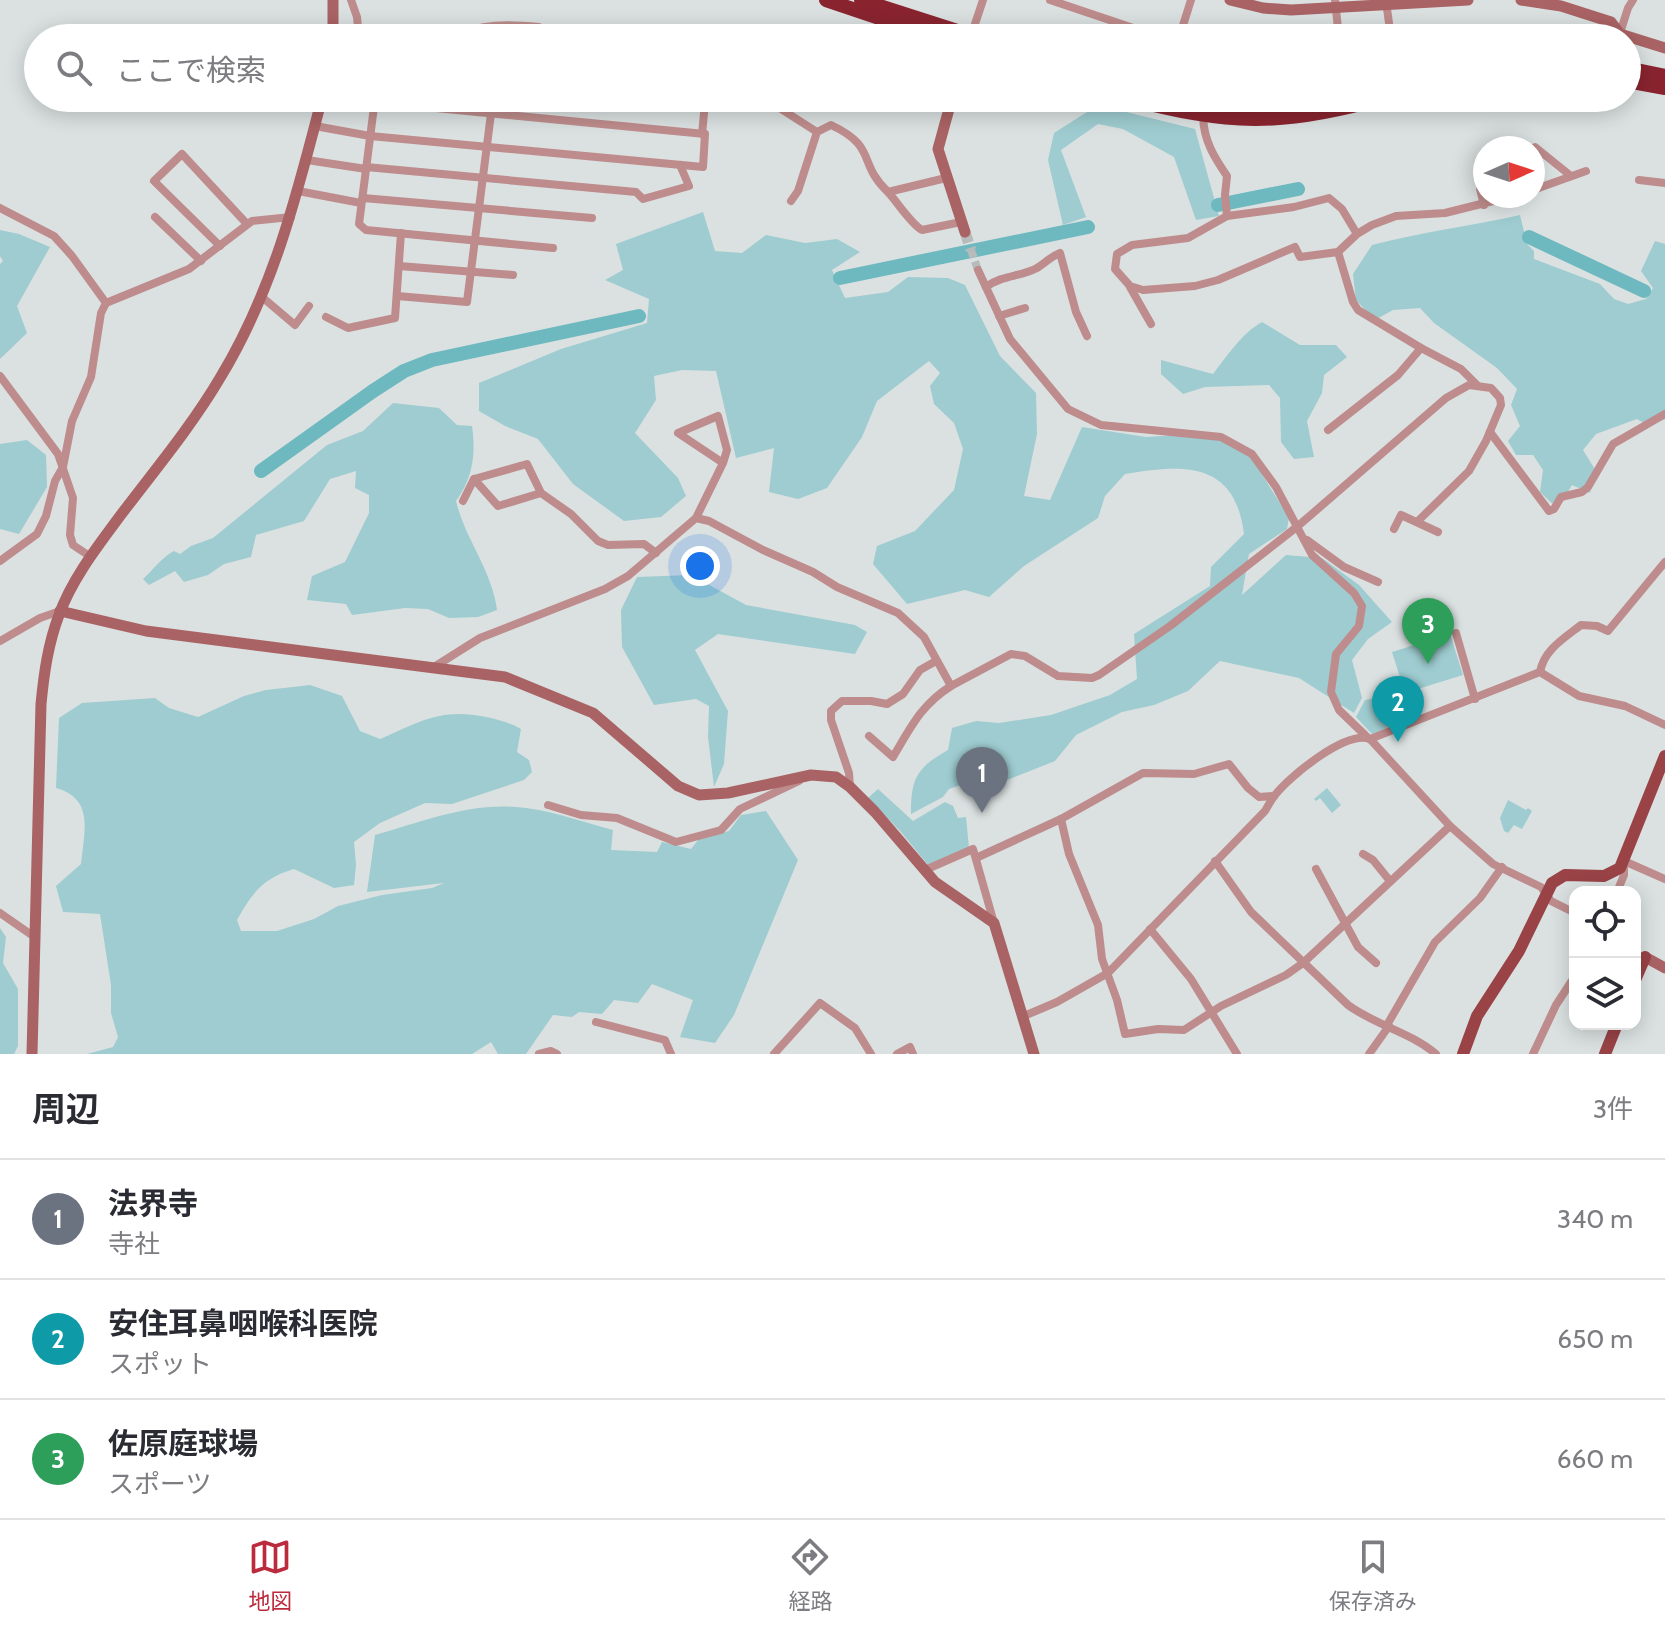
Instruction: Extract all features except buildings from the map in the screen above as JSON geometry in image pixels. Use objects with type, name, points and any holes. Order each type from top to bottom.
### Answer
[{"type":"highway","points":[[826,0],[897,24]]},
{"type":"highway","points":[[861,0],[934,24]]},
{"type":"highway","points":[[1641,71],[1665,76]]},
{"type":"highway","points":[[1641,84],[1665,88]]},
{"type":"highway","points":[[1183,112],[1203,117],[1252,120],[1299,118],[1331,112]]},
{"type":"main road","points":[[1466,1053],[1477,1016],[1519,951],[1546,894],[1560,876],[1604,876],[1620,868],[1665,756]]},
{"type":"main road","points":[[1605,1054],[1615,1030]]},
{"type":"street","points":[[333,0],[333,24]]},
{"type":"street","points":[[351,0],[358,24]]},
{"type":"street","points":[[977,24],[983,0]]},
{"type":"street","points":[[1050,0],[1121,24]]},
{"type":"street","points":[[1183,24],[1191,0]]},
{"type":"street","points":[[1230,0],[1263,8],[1468,0]]},
{"type":"street","points":[[1521,0],[1562,3],[1612,24]]},
{"type":"street","points":[[1623,24],[1633,0]]},
{"type":"street","points":[[1386,3],[1389,24]]},
{"type":"street","points":[[1641,42],[1665,48]]},
{"type":"street","points":[[32,1054],[41,704],[44,666],[60,611],[91,557],[192,421],[220,378],[262,297],[291,217],[318,112]]},
{"type":"street","points":[[373,112],[359,224],[366,230],[553,248]]},
{"type":"street","points":[[315,126],[370,136],[703,167],[706,136],[702,134],[473,112]]},
{"type":"street","points":[[702,134],[704,112]]},
{"type":"street","points":[[786,112],[817,132]]},
{"type":"street","points":[[791,201],[798,191],[817,132],[831,125],[852,136],[867,155],[874,179],[907,212],[917,228],[963,227],[938,149],[948,112]]},
{"type":"street","points":[[397,296],[467,302],[491,114]]},
{"type":"street","points":[[1203,117],[1203,129],[1211,152],[1227,176],[1227,214]]},
{"type":"street","points":[[220,246],[154,181],[182,154],[247,224]]},
{"type":"street","points":[[1545,155],[1571,176]]},
{"type":"street","points":[[307,160],[636,192],[643,199],[689,186],[680,165]]},
{"type":"street","points":[[1545,186],[1586,171]]},
{"type":"street","points":[[888,192],[946,178]]},
{"type":"street","points":[[1639,180],[1665,183]]},
{"type":"street","points":[[298,191],[362,200],[592,218]]},
{"type":"street","points":[[1151,324],[1130,286],[1115,269],[1117,254],[1132,245],[1188,238],[1227,214],[1282,209],[1329,198],[1342,209],[1357,234]]},
{"type":"street","points":[[1130,286],[1143,290],[1195,286],[1218,280],[1295,247],[1300,257],[1338,252],[1357,234],[1396,216],[1445,213],[1473,207]]},
{"type":"street","points":[[0,208],[54,236],[106,303]]},
{"type":"street","points":[[155,217],[201,261]]},
{"type":"street","points":[[0,561],[40,529],[55,481],[63,467],[72,421],[91,377],[101,313],[106,303],[162,282],[201,261],[247,224],[263,218],[291,217]]},
{"type":"street","points":[[326,317],[348,328],[395,318],[401,233]]},
{"type":"street","points":[[1338,252],[1358,310],[1461,369],[1477,385]]},
{"type":"street","points":[[986,287],[997,279],[1036,269],[1060,253],[1076,312],[1087,336]]},
{"type":"street","points":[[399,266],[513,275]]},
{"type":"street","points":[[978,270],[1010,339],[1068,409],[1101,425],[1221,437],[1252,454],[1268,474],[1312,555],[1354,593],[1362,606],[1359,626],[1336,654],[1331,692],[1339,710],[1450,826],[1493,864],[1541,887],[1551,901],[1569,910]]},
{"type":"street","points":[[262,297],[295,325],[309,306]]},
{"type":"street","points":[[999,316],[1025,308]]},
{"type":"street","points":[[1328,430],[1398,375],[1421,348]]},
{"type":"street","points":[[0,376],[58,454],[73,498],[70,535],[73,545],[91,557]]},
{"type":"street","points":[[869,736],[893,757],[922,708],[932,698],[1011,654],[1025,656],[1058,676],[1092,678],[1099,675],[1170,626],[1298,526],[1433,408],[1469,385],[1491,388],[1500,398],[1499,410],[1469,471],[1417,522]]},
{"type":"street","points":[[1490,432],[1549,511],[1554,509],[1561,497],[1582,492],[1588,487],[1613,444],[1665,414]]},
{"type":"street","points":[[434,667],[480,638],[605,589],[628,576],[696,518],[723,463],[727,450],[718,416],[678,433],[723,463]]},
{"type":"street","points":[[463,501],[474,479],[527,464],[541,493],[571,514],[598,541],[608,545],[644,544],[656,553]]},
{"type":"street","points":[[474,479],[498,506],[541,493]]},
{"type":"street","points":[[1394,529],[1401,515],[1438,532]]},
{"type":"street","points":[[696,518],[709,521],[837,587],[898,613],[924,637],[951,686]]},
{"type":"street","points":[[1303,537],[1344,567],[1378,582]]},
{"type":"street","points":[[1540,672],[1543,658],[1581,625],[1597,626],[1608,631],[1665,562]]},
{"type":"street","points":[[0,641],[40,618],[60,611],[146,631],[505,677],[593,713],[688,792],[699,795],[728,793],[811,775],[836,777],[850,787],[925,870],[957,899],[994,923]]},
{"type":"street","points":[[1456,633],[1475,699]]},
{"type":"street","points":[[850,787],[849,773],[831,720],[831,711],[842,701],[887,704],[903,694],[920,670],[936,661]]},
{"type":"street","points":[[1024,1016],[1057,1002],[1108,973],[1265,811],[1274,796],[1325,753],[1352,739],[1368,738],[1540,672]]},
{"type":"street","points":[[1540,672],[1579,696],[1625,706],[1665,725]]},
{"type":"street","points":[[976,858],[1061,819],[1143,773],[1194,774],[1224,763],[1229,764],[1259,797],[1274,796]]},
{"type":"street","points":[[548,805],[581,815],[617,818],[676,842],[721,830],[740,809],[811,775]]},
{"type":"street","points":[[1061,819],[1069,854],[1098,925],[1102,959],[1125,1034],[1158,1029],[1184,1030],[1210,1013],[1287,975],[1450,826]]},
{"type":"street","points":[[925,870],[973,849],[1034,1054]]},
{"type":"street","points":[[1363,854],[1373,860],[1390,881]]},
{"type":"street","points":[[1215,861],[1251,912],[1348,1005],[1436,1054]]},
{"type":"street","points":[[1619,886],[1624,875],[1624,861],[1665,879]]},
{"type":"street","points":[[1369,1054],[1435,942],[1480,898],[1502,867]]},
{"type":"street","points":[[1316,869],[1358,947],[1376,963]]},
{"type":"street","points":[[0,913],[36,938]]},
{"type":"street","points":[[1150,929],[1191,979],[1237,1054]]},
{"type":"street","points":[[1641,955],[1665,968]]},
{"type":"street","points":[[1533,1054],[1569,985]]},
{"type":"street","points":[[774,1054],[820,1003],[855,1028],[871,1054]]},
{"type":"street","points":[[596,1022],[665,1040],[671,1054]]},
{"type":"street","points":[[897,1054],[910,1047],[913,1054]]},
{"type":"street","points":[[539,1054],[551,1051],[557,1054]]},
{"type":"shaded area","points":[[1087,112],[1126,112],[1195,129],[1219,216],[1196,220],[1174,157],[1123,129],[1098,124],[1061,150],[1086,217],[1063,225],[1048,160],[1054,133]]},
{"type":"shaded area","points":[[703,212],[715,251],[742,253],[766,235],[805,243],[837,239],[860,252],[832,270],[845,298],[888,292],[908,277],[948,278],[965,285],[1000,356],[1036,393],[1037,434],[1024,496],[1050,500],[1082,427],[1146,437],[1193,434],[1222,440],[1250,455],[1289,518],[1287,529],[1249,554],[1242,595],[1286,555],[1322,558],[1359,585],[1392,622],[1368,639],[1352,660],[1362,698],[1354,713],[1299,678],[1220,661],[1188,691],[1154,705],[1122,712],[1076,735],[1055,761],[1007,780],[991,762],[978,767],[975,780],[949,789],[943,797],[911,814],[914,783],[922,769],[948,750],[952,728],[976,721],[999,723],[1051,715],[1110,695],[1137,679],[1134,634],[1210,586],[1211,567],[1244,534],[1239,510],[1230,492],[1218,480],[1203,473],[1167,469],[1125,474],[1105,496],[1098,518],[1024,566],[989,597],[965,590],[907,604],[873,564],[877,546],[915,531],[954,490],[963,449],[954,423],[934,404],[930,386],[940,373],[929,361],[877,401],[862,437],[827,488],[798,499],[769,492],[774,448],[736,458],[716,371],[682,370],[654,376],[656,400],[635,433],[678,478],[686,496],[661,517],[624,521],[573,484],[538,439],[505,426],[479,411],[479,383],[561,349],[647,323],[649,299],[605,280],[623,270],[616,244]]},
{"type":"shaded area","points":[[1520,215],[1527,244],[1534,251],[1534,259],[1600,284],[1614,299],[1628,304],[1646,299],[1653,288],[1641,271],[1655,241],[1665,244],[1665,419],[1649,426],[1637,419],[1596,434],[1583,450],[1596,471],[1590,493],[1572,485],[1558,509],[1540,492],[1543,470],[1533,455],[1516,455],[1508,441],[1520,426],[1511,405],[1517,389],[1497,368],[1434,323],[1420,308],[1393,310],[1375,320],[1356,300],[1353,274],[1372,245]]},
{"type":"shaded area","points":[[0,230],[50,247],[17,306],[27,333],[0,359],[0,264],[3,261],[0,256]]},
{"type":"shaded area","points":[[1262,322],[1300,345],[1336,345],[1347,357],[1324,375],[1322,393],[1307,421],[1314,457],[1294,459],[1281,442],[1280,398],[1269,385],[1205,387],[1183,394],[1161,374],[1161,360],[1213,374],[1241,339]]},
{"type":"shaded area","points":[[393,403],[439,408],[457,425],[472,426],[472,465],[456,501],[490,581],[497,610],[478,617],[449,618],[428,609],[405,608],[352,615],[346,604],[307,600],[312,576],[345,562],[369,513],[369,495],[355,488],[356,471],[330,479],[304,521],[256,535],[251,557],[224,564],[208,575],[184,582],[175,571],[149,585],[143,579],[174,551],[180,554],[213,538],[327,445],[363,431]]},
{"type":"shaded area","points":[[27,440],[46,455],[47,487],[19,534],[0,529],[0,444]]},
{"type":"shaded area","points":[[691,575],[746,605],[855,625],[867,632],[855,654],[718,634],[695,650],[728,711],[724,764],[714,787],[708,737],[709,706],[696,699],[654,705],[622,647],[621,610],[637,577]]},
{"type":"shaded area","points":[[1450,634],[1463,675],[1405,693],[1392,652]]},
{"type":"shaded area","points":[[310,685],[342,696],[360,731],[380,739],[421,721],[446,715],[474,715],[510,724],[521,729],[517,752],[529,760],[532,772],[524,780],[452,804],[425,803],[380,823],[354,842],[354,885],[334,888],[294,869],[274,877],[253,894],[242,910],[237,920],[241,931],[277,931],[314,919],[338,906],[444,883],[367,892],[375,835],[445,815],[498,807],[540,810],[613,830],[611,850],[657,852],[662,842],[691,849],[699,839],[729,831],[741,815],[766,811],[798,860],[734,1015],[715,1043],[680,1037],[693,1000],[652,984],[638,1003],[614,1000],[602,1014],[579,1012],[572,1017],[553,1015],[526,1054],[498,1054],[491,1042],[472,1054],[87,1054],[113,1047],[118,1037],[111,1013],[111,985],[100,914],[63,912],[56,886],[81,864],[85,829],[82,808],[77,800],[56,788],[59,718],[82,703],[155,698],[169,708],[198,717],[244,696]]},
{"type":"shaded area","points":[[1388,695],[1401,722],[1372,734],[1356,717],[1365,700]]},
{"type":"shaded area","points":[[1327,788],[1341,805],[1332,813],[1320,798],[1314,799]]},
{"type":"shaded area","points":[[878,789],[913,821],[945,802],[953,806],[958,818],[966,817],[969,848],[929,866],[868,798]]},
{"type":"shaded area","points":[[1508,800],[1532,811],[1522,829],[1514,825],[1508,833],[1504,831],[1500,818]]},
{"type":"shaded area","points":[[0,928],[6,937],[3,963],[18,989],[18,1046],[14,1054],[0,1054]]},
{"type":"waterway","points":[[1218,205],[1298,189]]},
{"type":"waterway","points":[[840,278],[1088,227]]},
{"type":"waterway","points":[[1529,237],[1644,291]]},
{"type":"waterway","points":[[261,471],[404,371],[432,360],[639,316]]},
{"type":"tunnel","points":[[965,232],[971,250]]},
{"type":"tunnel","points":[[971,250],[978,270]]},
{"type":"place","name":"佐原庭球場","points":[[1428,664]]},
{"type":"place","name":"安住耳鼻咽喉科医院","points":[[1398,742]]},
{"type":"place","name":"法界寺","points":[[982,813]]}]
